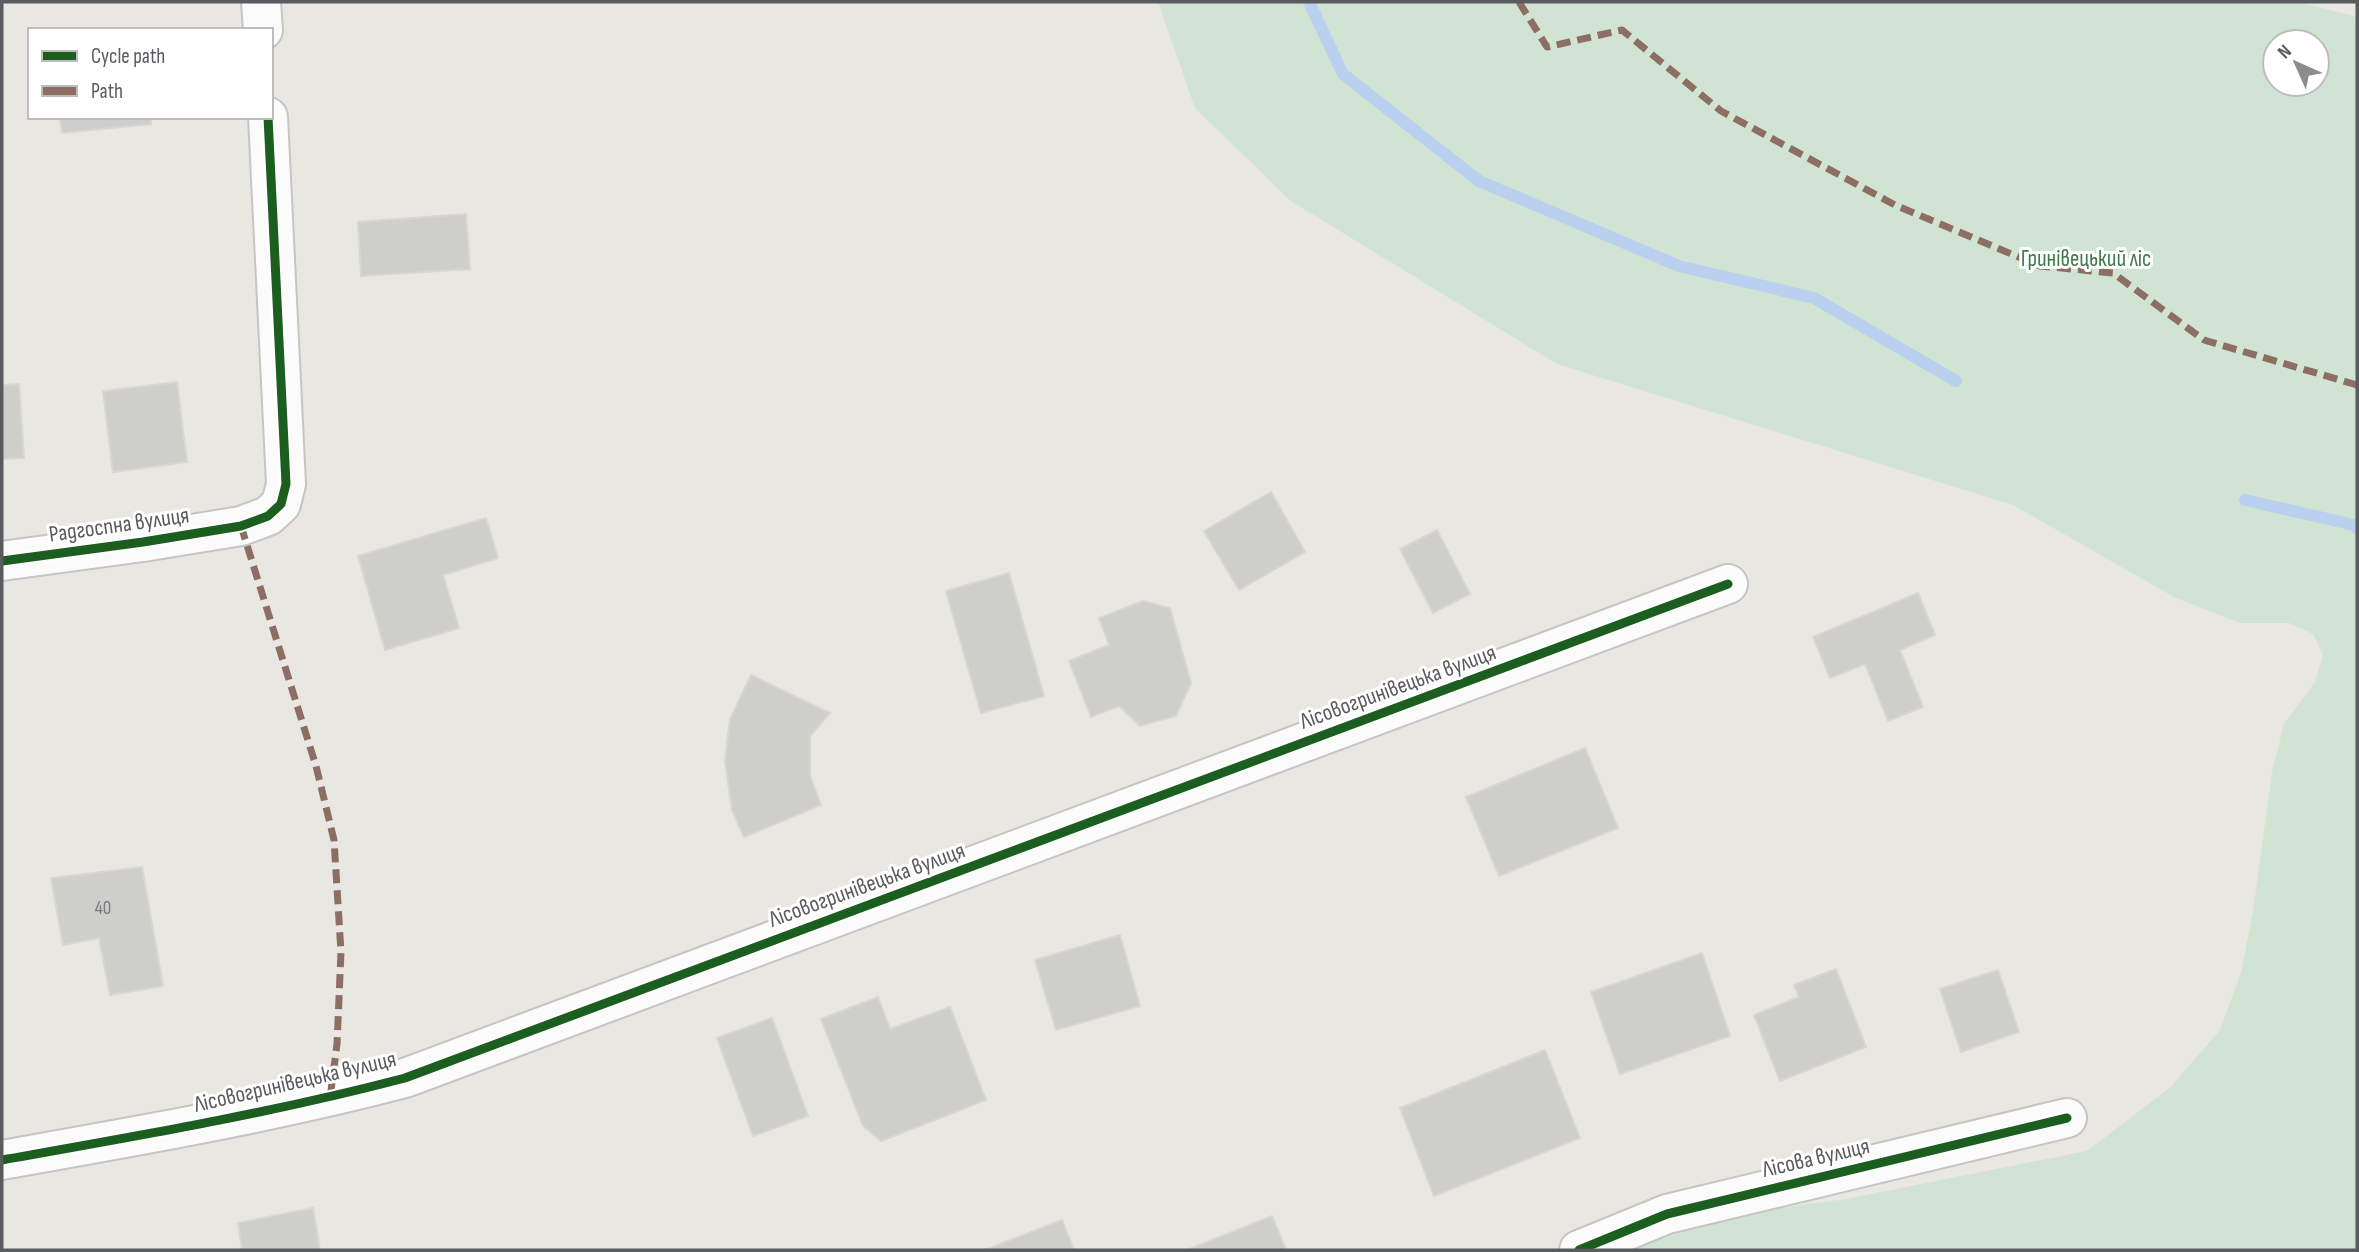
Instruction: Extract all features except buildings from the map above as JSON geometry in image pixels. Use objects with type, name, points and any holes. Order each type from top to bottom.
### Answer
[{"type":"street","points":[[261,2],[263,28]]},
{"type":"street","name":"Радгоспна вулиця","points":[[2,561],[241,526],[268,516],[281,504],[286,485],[268,119]]},
{"type":"street","name":"Лісовогринівецька вулиця","points":[[2,1160],[316,1101],[405,1077],[1728,584]]},
{"type":"street","name":"Лісова вулиця","points":[[1579,1250],[1667,1214],[2067,1118]]},
{"type":"green space","name":"Гринівецький ліс","points":[[1158,2],[2298,2],[2357,17],[2357,1250],[1632,1250],[1727,1215],[1846,1199],[2087,1151],[2171,1087],[2220,1030],[2241,973],[2253,912],[2272,772],[2284,724],[2315,682],[2323,655],[2313,634],[2289,623],[2240,623],[2174,597],[2013,505],[1557,364],[1291,201],[1195,108]]},
{"type":"waterway","points":[[1309,2],[1343,74],[1479,181],[1679,266],[1814,298],[1956,381]]},
{"type":"waterway","points":[[2245,500],[2354,525],[2357,528]]},
{"type":"marked path","points":[[1519,2],[1547,47],[1622,30],[1721,111],[1895,205],[2040,266],[2113,273],[2204,340],[2357,385]]},
{"type":"marked path","points":[[241,526],[316,766],[334,840],[341,952],[337,1044],[330,1098]]},
{"type":"cycle path","points":[[2,561],[241,526],[268,516],[281,504],[286,484],[268,119]]},
{"type":"cycle path","points":[[2,1160],[255,1113],[405,1078],[1728,584]]},
{"type":"cycle path","points":[[1579,1250],[1667,1214],[2067,1118]]}]
